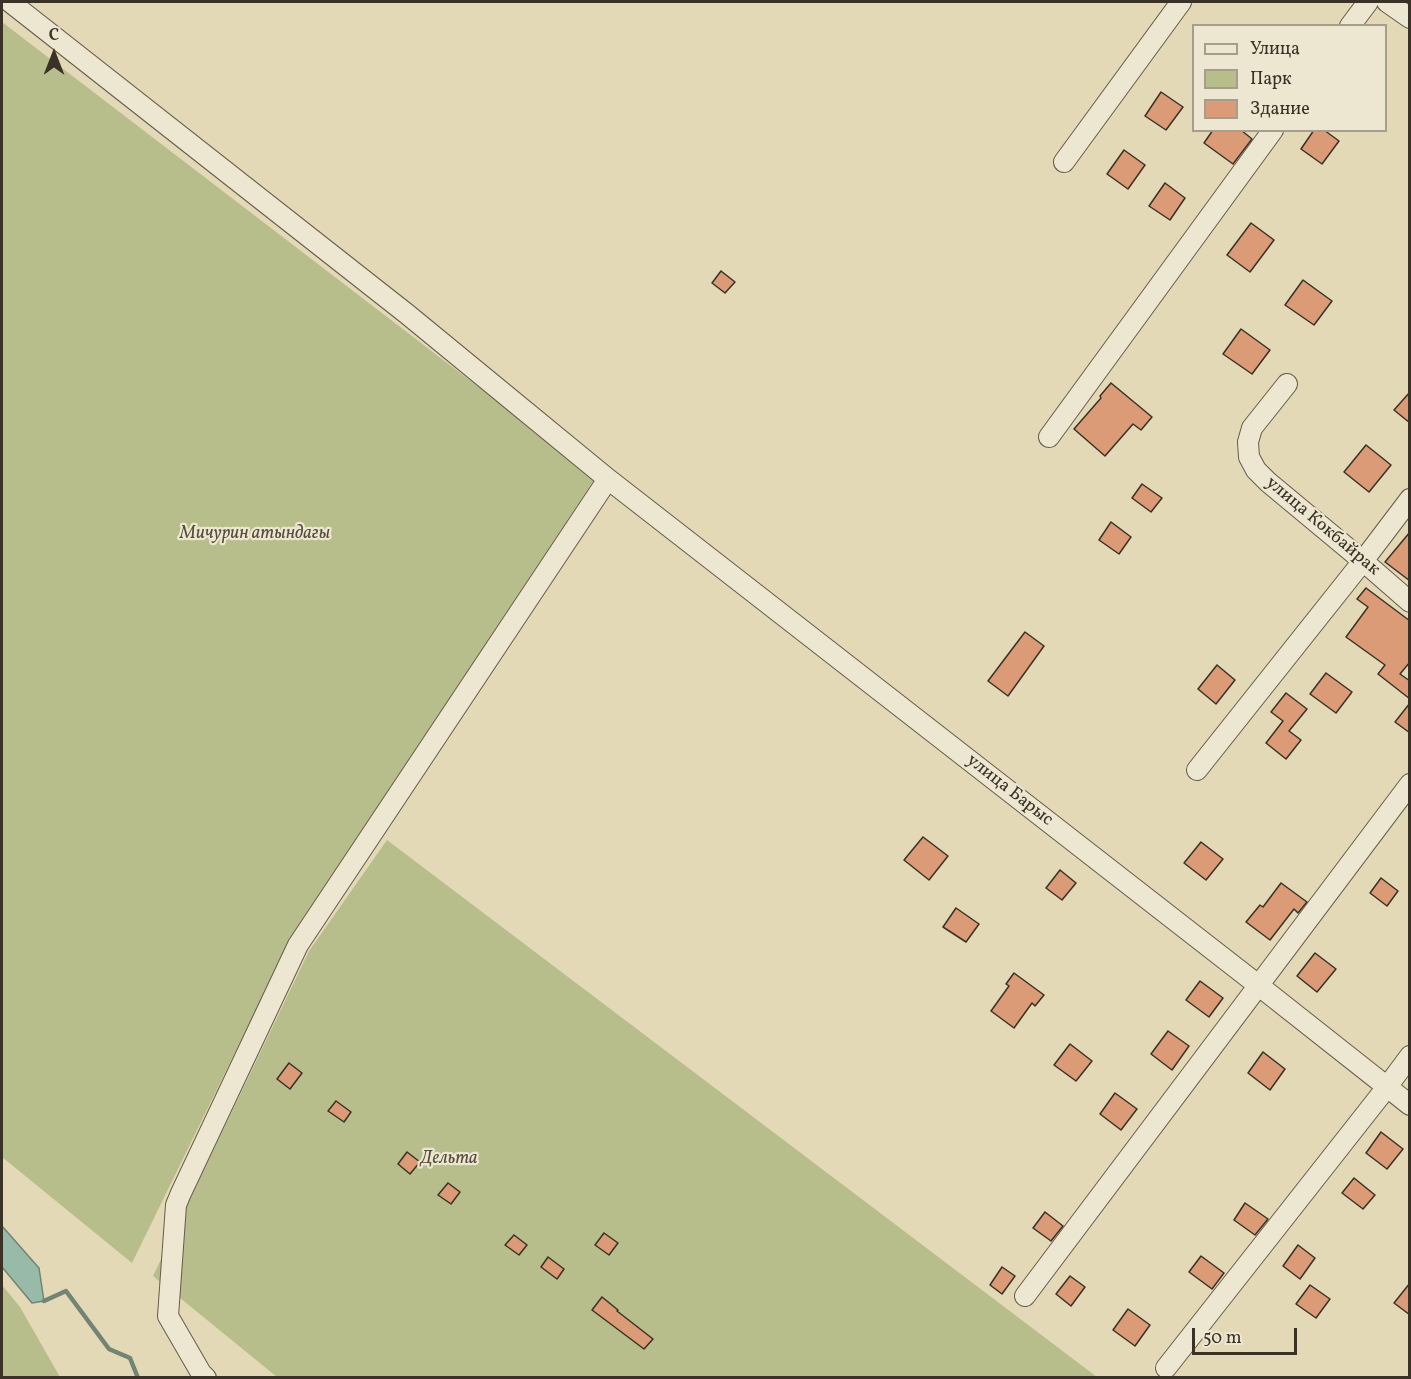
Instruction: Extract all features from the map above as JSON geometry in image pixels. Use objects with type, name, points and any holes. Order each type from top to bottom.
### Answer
[{"type":"street","name":"улица Барыс","points":[[10,2],[407,314],[608,479],[1410,1105]]},
{"type":"street","points":[[1064,162],[1181,2]]},
{"type":"street","points":[[1352,24],[1368,2]]},
{"type":"street","points":[[1387,2],[1410,18]]},
{"type":"street","points":[[1049,437],[1273,132]]},
{"type":"street","name":"улица Кокбайрак","points":[[1287,384],[1252,428],[1248,442],[1250,457],[1256,470],[1410,602]]},
{"type":"street","points":[[206,1377],[201,1373],[168,1316],[176,1204],[180,1193],[298,945],[608,479]]},
{"type":"street","points":[[1197,770],[1410,499]]},
{"type":"street","points":[[1025,1296],[1410,784]]},
{"type":"street","points":[[1166,1368],[1410,1056]]},
{"type":"green space","name":"Мичурин атындағы","points":[[2,22],[596,477],[290,940],[132,1263],[2,1157]]},
{"type":"green space","name":"Дельта","points":[[387,840],[1097,1377],[277,1377],[153,1276],[309,951]]},
{"type":"green space","points":[[2,1285],[20,1307],[60,1377],[2,1377]]},
{"type":"shaded area","points":[[2,1226],[39,1268],[44,1301],[32,1303],[2,1267]]},
{"type":"building","points":[[1161,92],[1183,107],[1166,130],[1145,116]]},
{"type":"building","points":[[1212,132],[1243,132],[1252,139],[1233,164],[1204,143]]},
{"type":"building","points":[[1313,132],[1327,132],[1339,141],[1322,164],[1301,149]]},
{"type":"building","points":[[1124,150],[1145,165],[1128,189],[1107,174]]},
{"type":"building","points":[[1165,183],[1185,198],[1170,220],[1149,206]]},
{"type":"building","points":[[1251,223],[1274,240],[1250,272],[1227,255]]},
{"type":"building","points":[[721,271],[735,282],[725,293],[712,283]]},
{"type":"building","points":[[1303,280],[1332,301],[1314,325],[1285,305]]},
{"type":"building","points":[[1241,329],[1270,350],[1252,374],[1223,354]]},
{"type":"building","points":[[1111,383],[1152,417],[1141,430],[1133,424],[1105,456],[1074,429]]},
{"type":"building","points":[[1410,392],[1410,423],[1394,410]]},
{"type":"building","points":[[1366,445],[1391,465],[1369,492],[1344,472]]},
{"type":"building","points":[[1142,484],[1162,498],[1151,512],[1132,498]]},
{"type":"building","points":[[1111,522],[1131,537],[1119,554],[1099,540]]},
{"type":"building","points":[[1410,532],[1410,581],[1385,562]]},
{"type":"building","points":[[1366,588],[1410,621],[1410,662],[1400,674],[1410,681],[1410,699],[1378,674],[1385,665],[1346,637],[1368,607],[1357,599]]},
{"type":"building","points":[[1025,632],[1044,646],[1008,696],[988,681]]},
{"type":"building","points":[[1217,665],[1235,680],[1216,704],[1198,689]]},
{"type":"building","points":[[1326,673],[1352,692],[1336,713],[1310,694]]},
{"type":"building","points":[[1286,693],[1307,709],[1289,731],[1301,740],[1286,759],[1266,743],[1283,721],[1271,712]]},
{"type":"building","points":[[1410,703],[1410,733],[1395,722]]},
{"type":"building","points":[[923,837],[948,856],[929,880],[904,860]]},
{"type":"building","points":[[1201,842],[1223,859],[1206,880],[1184,863]]},
{"type":"building","points":[[1060,870],[1076,883],[1062,900],[1046,888]]},
{"type":"building","points":[[1381,878],[1398,891],[1387,906],[1370,893]]},
{"type":"building","points":[[1281,883],[1307,902],[1298,913],[1294,909],[1270,940],[1246,922],[1260,905],[1263,907]]},
{"type":"building","points":[[956,908],[979,924],[966,942],[943,927]]},
{"type":"building","points":[[1315,953],[1336,969],[1317,992],[1297,976]]},
{"type":"building","points":[[1014,973],[1044,995],[1035,1006],[1032,1003],[1014,1028],[991,1011],[1009,986],[1006,984]]},
{"type":"building","points":[[1200,981],[1223,998],[1209,1017],[1186,1000]]},
{"type":"building","points":[[1168,1031],[1189,1046],[1172,1070],[1151,1054]]},
{"type":"building","points":[[1070,1044],[1092,1061],[1076,1081],[1054,1065]]},
{"type":"building","points":[[1263,1052],[1285,1069],[1270,1090],[1248,1073]]},
{"type":"building","points":[[289,1063],[302,1073],[290,1089],[277,1079]]},
{"type":"building","points":[[1115,1093],[1137,1109],[1121,1130],[1100,1114]]},
{"type":"building","points":[[336,1101],[351,1112],[344,1122],[328,1111]]},
{"type":"building","points":[[1381,1132],[1403,1149],[1387,1169],[1366,1153]]},
{"type":"building","points":[[407,1152],[420,1162],[410,1174],[398,1164]]},
{"type":"building","points":[[1354,1178],[1375,1195],[1363,1209],[1342,1193]]},
{"type":"building","points":[[448,1183],[460,1192],[451,1204],[438,1195]]},
{"type":"building","points":[[1245,1203],[1268,1219],[1255,1235],[1234,1220]]},
{"type":"building","points":[[1045,1212],[1063,1226],[1051,1241],[1033,1228]]},
{"type":"building","points":[[604,1233],[618,1243],[609,1255],[595,1245]]},
{"type":"building","points":[[514,1235],[527,1245],[519,1255],[505,1245]]},
{"type":"building","points":[[1298,1245],[1315,1258],[1300,1279],[1283,1266]]},
{"type":"building","points":[[1201,1256],[1224,1273],[1212,1289],[1189,1272]]},
{"type":"building","points":[[548,1257],[564,1269],[557,1279],[541,1267]]},
{"type":"building","points":[[1002,1267],[1015,1276],[1002,1294],[990,1285]]},
{"type":"building","points":[[1070,1276],[1085,1287],[1071,1306],[1056,1294]]},
{"type":"building","points":[[1410,1283],[1410,1315],[1394,1303]]},
{"type":"building","points":[[1310,1285],[1330,1299],[1316,1318],[1296,1304]]},
{"type":"building","points":[[602,1297],[653,1339],[644,1349],[592,1310]]},
{"type":"building","points":[[1128,1309],[1150,1325],[1135,1346],[1113,1330]]},
{"type":"waterway","points":[[44,1301],[66,1291],[109,1349],[130,1358],[138,1378]]}]
